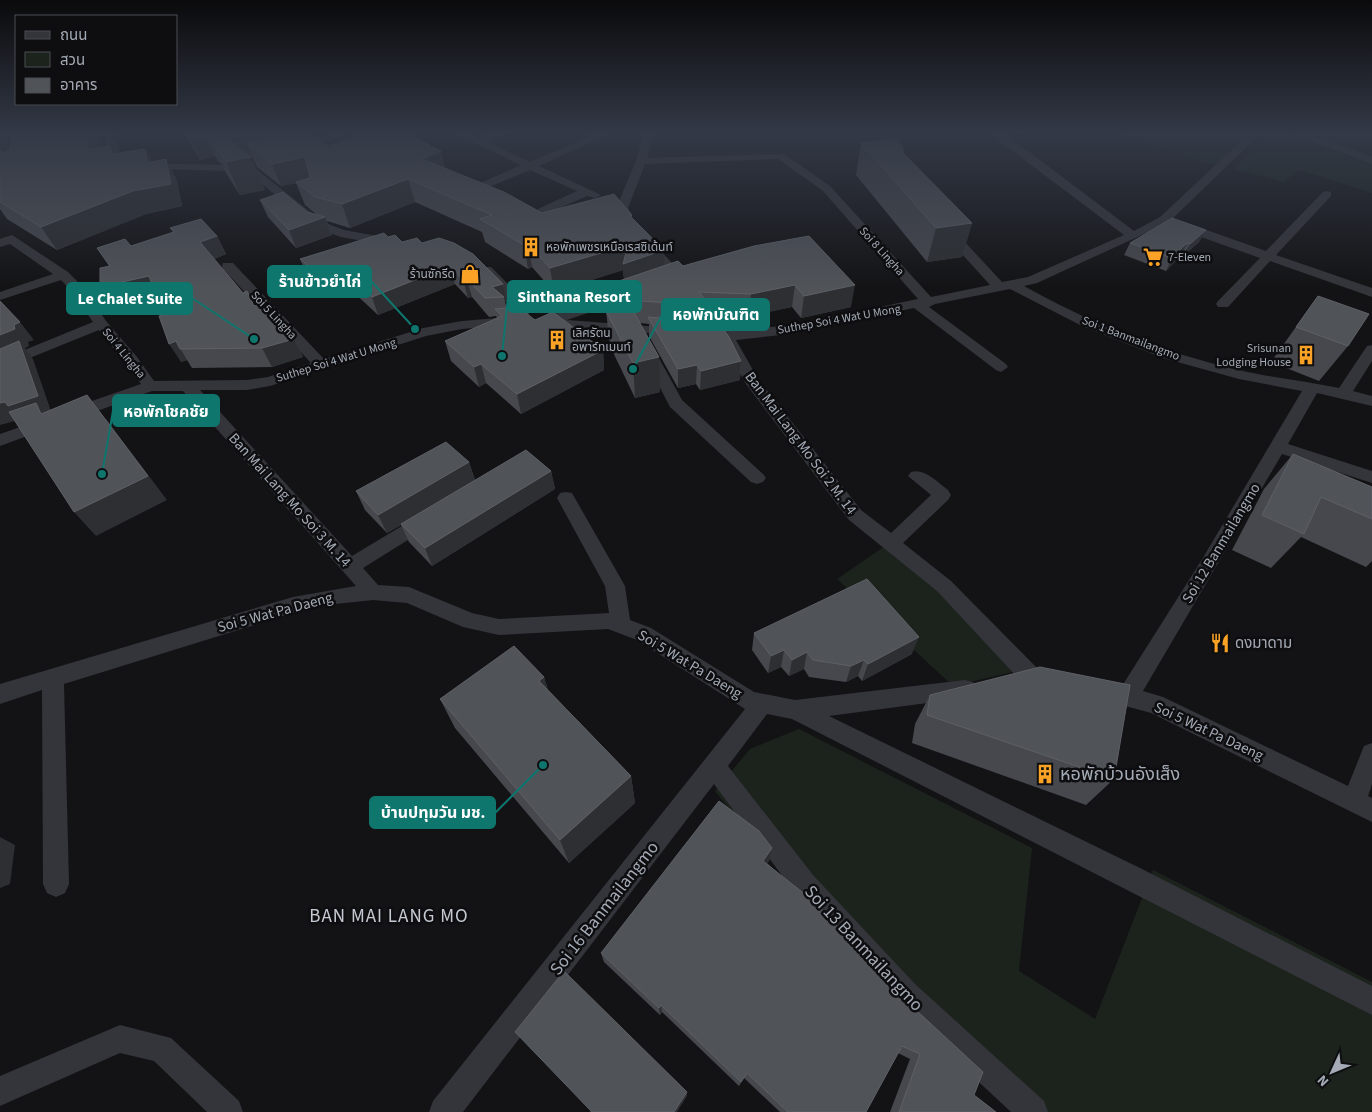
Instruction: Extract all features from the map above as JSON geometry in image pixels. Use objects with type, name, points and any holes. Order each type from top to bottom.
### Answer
[{"type":"street","points":[[270,185],[319,225],[365,238],[404,244]]},
{"type":"street","points":[[480,187],[485,185]]},
{"type":"street","points":[[542,212],[591,193],[573,185]]},
{"type":"street","points":[[546,322],[670,280],[676,275],[624,216],[622,208],[631,185]]},
{"type":"street","name":"Soi 8 Lingha","points":[[822,185],[923,304]]},
{"type":"street","points":[[1066,185],[1133,236]]},
{"type":"street","name":"Suthep Soi 4 Wat U Mong","points":[[0,440],[150,386],[247,385],[270,381],[423,332],[462,325],[524,320],[726,336],[781,331],[923,304],[1032,280],[1133,236],[1164,220],[1202,185]]},
{"type":"street","points":[[1224,304],[1327,194]]},
{"type":"street","points":[[1164,220],[1372,293]]},
{"type":"street","name":"Soi 1 Banmailangmo","points":[[941,224],[1006,286],[1144,346],[1220,371],[1344,393],[1372,401]]},
{"type":"street","name":"Soi 4 Lingha","points":[[6,241],[63,275],[78,290],[101,324],[132,360],[150,386]]},
{"type":"street","points":[[477,263],[519,303],[524,320]]},
{"type":"street","name":"Soi 5 Lingha","points":[[228,266],[320,365]]},
{"type":"street","points":[[0,296],[63,275]]},
{"type":"street","points":[[923,304],[1001,368]]},
{"type":"street","points":[[0,365],[101,324]]},
{"type":"street","points":[[637,330],[676,403],[757,478]]},
{"type":"street","name":"Ban Mai Lang Mo Soi 2 M. 14","points":[[726,336],[751,381],[855,515],[944,586],[1048,685]]},
{"type":"street","points":[[1344,393],[1372,349]]},
{"type":"street","name":"Ban Mai Lang Mo Soi 3 M. 14","points":[[187,386],[373,592]]},
{"type":"street","name":"Soi 12 Banmailangmo","points":[[1128,696],[1312,388]]},
{"type":"street","points":[[1278,447],[1372,477]]},
{"type":"street","points":[[891,544],[942,496],[916,476]]},
{"type":"street","points":[[566,498],[616,586],[621,626]]},
{"type":"street","points":[[350,566],[442,511]]},
{"type":"street","name":"Soi 5 Wat Pa Daeng","points":[[0,694],[292,605],[335,596],[373,592],[409,595],[470,621],[499,627],[608,621],[644,634],[750,701],[795,710],[981,687]]},
{"type":"street","points":[[53,677],[56,884]]},
{"type":"street","points":[[1010,685],[1048,685]]},
{"type":"street","name":"Soi 5 Wat Pa Daeng","points":[[1082,686],[1155,704],[1363,805]]},
{"type":"street","name":"Soi 16 Banmailangmo","points":[[444,1112],[763,703]]},
{"type":"street","points":[[795,710],[1107,865],[1372,1001]]},
{"type":"street","points":[[1363,805],[1372,754]]},
{"type":"street","name":"Soi 13 Banmailangmo","points":[[714,766],[804,884],[898,986],[1033,1112]]},
{"type":"street","points":[[0,1091],[120,1038],[161,1048],[228,1112]]},
{"type":"green space","points":[[1346,185],[1372,185],[1372,193]]},
{"type":"green space","points":[[885,546],[939,591],[1017,671],[953,686],[837,579]]},
{"type":"green space","points":[[799,729],[1032,848],[1019,971],[1095,1019],[1153,870],[1372,982],[1372,1112],[1016,1112],[779,871],[715,791],[750,749]]},
{"type":"building","points":[[0,185],[166,185],[133,191],[41,227],[0,202]]},
{"type":"building","points":[[300,185],[392,185],[342,204],[315,197]]},
{"type":"building","points":[[422,185],[486,185],[504,192],[542,213],[614,194],[632,215],[630,216],[664,250],[623,264],[628,245],[550,268],[528,243],[524,245],[480,219],[492,215]]},
{"type":"building","points":[[898,185],[934,185],[972,223],[936,228]]},
{"type":"building","points":[[283,192],[307,212],[325,217],[289,230],[260,200]]},
{"type":"building","points":[[1172,218],[1206,230],[1190,244],[1187,243],[1172,258],[1130,243]]},
{"type":"building","points":[[201,219],[217,236],[200,242],[243,293],[247,291],[254,306],[261,304],[294,339],[262,348],[180,349],[176,341],[169,344],[159,316],[163,315],[149,276],[100,287],[100,268],[110,266],[97,248],[125,239],[131,246],[174,232],[170,228]]},
{"type":"building","points":[[384,233],[388,237],[395,235],[402,242],[417,238],[422,243],[439,238],[454,243],[473,254],[503,284],[492,287],[504,297],[485,298],[467,279],[463,280],[450,266],[372,297],[343,271],[324,279],[300,259]]},
{"type":"building","points":[[809,236],[855,285],[804,296],[795,285],[751,294],[699,292],[710,306],[614,299],[619,281],[678,261],[683,266],[754,246]]},
{"type":"building","points":[[1318,296],[1369,314],[1348,346],[1296,327]]},
{"type":"building","points":[[610,299],[627,300],[659,357],[633,363],[606,311]]},
{"type":"building","points":[[0,301],[20,322],[14,325],[15,329],[0,335]]},
{"type":"building","points":[[518,307],[535,320],[553,312],[603,350],[517,394],[481,364],[474,367],[445,341],[502,316],[495,309]]},
{"type":"building","points":[[648,317],[719,323],[729,337],[741,361],[701,371],[697,365],[678,369]]},
{"type":"building","points":[[19,341],[38,396],[8,406],[5,402],[0,403],[0,349]]},
{"type":"building","points":[[87,395],[148,476],[74,512],[9,412],[36,403],[41,414]]},
{"type":"building","points":[[446,442],[469,462],[378,515],[356,491]]},
{"type":"building","points":[[526,450],[551,471],[425,548],[401,524]]},
{"type":"building","points":[[1293,454],[1372,487],[1372,519],[1321,497],[1304,534],[1262,515]]},
{"type":"building","points":[[867,579],[919,637],[868,664],[864,660],[851,666],[813,660],[807,652],[792,660],[784,650],[771,656],[754,633]]},
{"type":"building","points":[[514,646],[544,677],[539,681],[631,776],[560,840],[440,699]]},
{"type":"building","points":[[1040,667],[1130,685],[1114,779],[927,715],[930,695]]},
{"type":"building","points":[[719,801],[759,831],[772,848],[763,861],[816,903],[839,928],[837,931],[856,947],[903,998],[983,1072],[974,1095],[996,1112],[899,1112],[920,1054],[902,1046],[866,1112],[788,1112],[747,1073],[741,1082],[661,1005],[659,1008],[601,953]]},
{"type":"building","points":[[564,971],[687,1092],[674,1112],[591,1112],[515,1032]]},
{"type":"place","name":"หอพักเพชรเหนือเรสซิเด้นท์","points":[[531,247]]},
{"type":"place","name":"7-Eleven","points":[[1153,257]]},
{"type":"place","name":"ร้านซักรีด","points":[[470,274]]},
{"type":"place","name":"ร้านข้าวยำไก่","points":[[415,329]]},
{"type":"place","name":"Le Chalet Suite","points":[[254,339]]},
{"type":"place","name":"เลิศรัตน อพาร์ทเมนท์","points":[[557,340]]},
{"type":"place","name":"Srisunan Lodging House","points":[[1306,355]]},
{"type":"place","name":"Sinthana Resort","points":[[502,356]]},
{"type":"place","name":"หอพักบัณฑิต","points":[[633,369]]},
{"type":"place","name":"หอพักโชคชัย","points":[[102,474]]},
{"type":"place","name":"ดงมาดาม","points":[[1220,643]]},
{"type":"place","name":"บ้านปทุมวัน มช.","points":[[543,765]]},
{"type":"place","name":"หอพักบ้วนอังเส็ง","points":[[1045,774]]},
{"type":"district","name":"BAN MAI LANG MO","points":[[389,915]]}]
